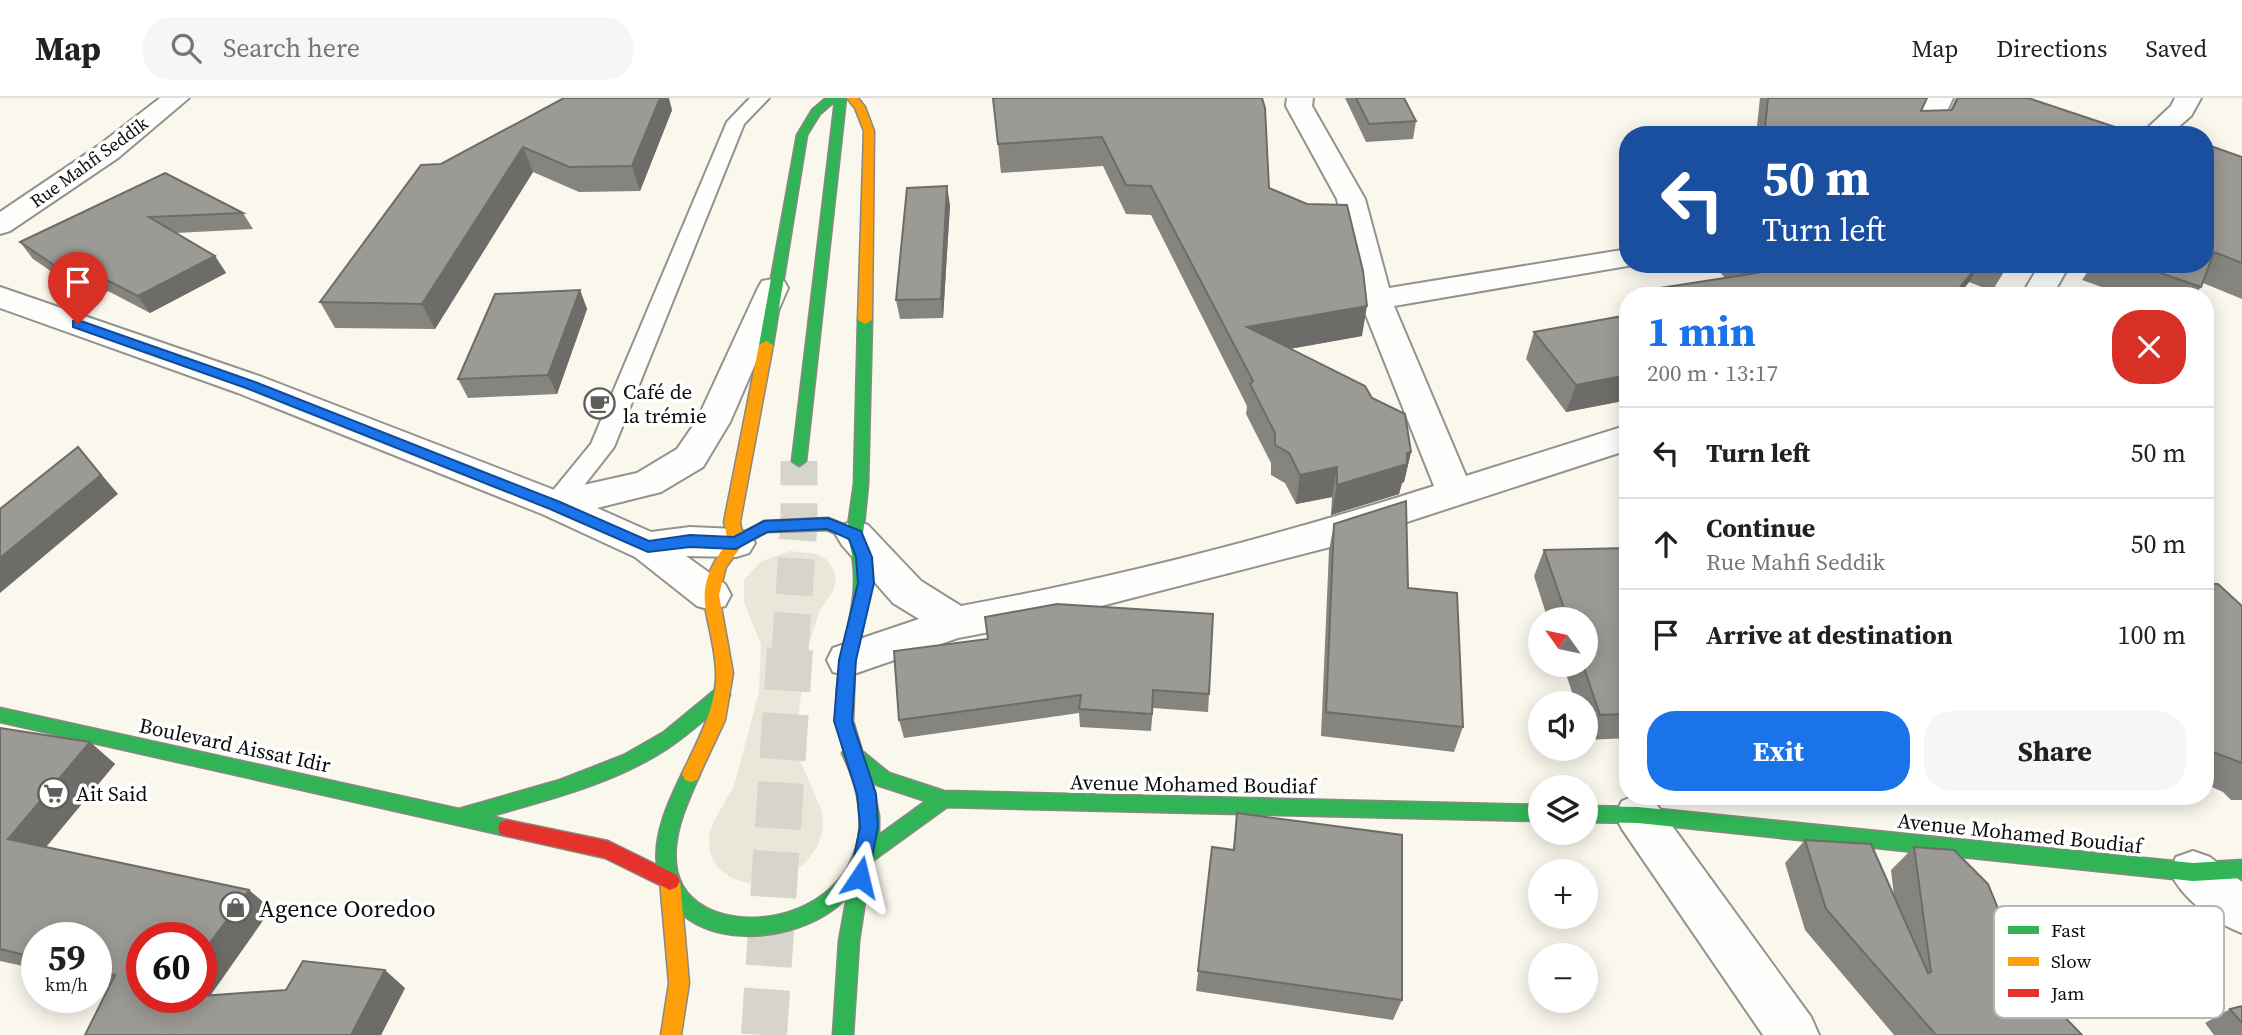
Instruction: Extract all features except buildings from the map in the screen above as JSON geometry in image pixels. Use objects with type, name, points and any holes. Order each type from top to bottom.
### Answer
[{"type":"main road","points":[[736,543],[732,522],[803,135],[816,112],[831,98]]},
{"type":"main road","points":[[799,461],[841,98]]},
{"type":"main road","points":[[843,1035],[849,941],[869,827],[867,794],[851,753],[843,721],[848,660],[866,583],[864,557],[855,535],[861,484],[869,131],[860,107],[852,98]]},
{"type":"main road","points":[[671,1035],[679,983],[667,849],[674,812],[716,720],[726,673],[711,595],[719,565],[736,543],[764,527],[828,524],[855,535]]},
{"type":"main road","name":"Boulevard Aissat Idir","points":[[461,816],[538,794],[629,761],[674,735],[721,695]]},
{"type":"main road","name":"Boulevard Aissat Idir","points":[[0,715],[608,850],[670,881]]},
{"type":"main road","name":"Avenue Mohamed Boudiaf","points":[[851,753],[883,779],[944,799],[1528,813]]},
{"type":"main road","points":[[670,881],[691,910],[720,923],[764,928],[797,921],[834,899],[864,856],[944,799]]},
{"type":"main road","name":"Avenue Mohamed Boudiaf","points":[[1598,814],[1638,815],[2193,872],[2242,869]]},
{"type":"street","name":"Rue Mahfi Seddik","points":[[0,225],[108,152],[176,98]]},
{"type":"street","points":[[1300,98],[1298,106],[1351,199],[1376,300],[1455,493]]},
{"type":"street","points":[[1926,126],[1940,98]]},
{"type":"street","points":[[2163,126],[2182,110],[2188,98]]},
{"type":"street","points":[[1376,300],[1619,260]]},
{"type":"street","points":[[555,505],[648,482],[690,458],[713,422],[780,271]]},
{"type":"street","points":[[0,297],[250,385],[555,505],[648,547],[711,595]]},
{"type":"street","points":[[848,660],[956,623],[1031,609],[1330,533],[1619,440]]},
{"type":"street","points":[[855,535],[907,592],[956,623]]},
{"type":"street","points":[[648,547],[690,541],[736,543]]},
{"type":"street","points":[[1638,815],[1793,1035]]},
{"type":"street","points":[[2193,872],[2242,911]]},
{"type":"lane","points":[[555,505],[601,447],[736,122],[760,98]]},
{"type":"shaded area","points":[[790,551],[817,554],[827,560],[834,570],[836,581],[832,593],[820,610],[807,649],[796,733],[801,762],[822,812],[823,829],[818,846],[806,862],[789,875],[769,882],[750,884],[731,878],[718,868],[710,853],[709,836],[714,821],[734,786],[759,692],[761,645],[744,602],[744,580],[762,561]]},
{"type":"tunnel","points":[[790,650],[799,522],[799,461]]},
{"type":"tunnel","points":[[764,1035],[790,649]]},
{"type":"traffic: fast","points":[[766,345],[802,135],[816,112],[832,98]]},
{"type":"traffic: fast","points":[[799,461],[841,98]]},
{"type":"traffic: fast","points":[[855,535],[861,484],[865,320]]},
{"type":"traffic: fast","points":[[691,774],[671,827],[666,855],[667,869],[670,881],[679,896],[692,909],[707,918],[743,927],[796,921],[817,911],[836,896],[864,857],[870,816],[844,717],[847,665],[864,583],[864,569],[855,535],[828,524],[764,527],[736,543]]},
{"type":"traffic: fast","points":[[463,816],[560,788],[630,761],[671,737],[721,695]]},
{"type":"traffic: fast","points":[[0,715],[507,828]]},
{"type":"traffic: fast","points":[[851,753],[883,779],[944,799]]},
{"type":"traffic: fast","points":[[864,856],[944,799],[1528,813]]},
{"type":"traffic: fast","points":[[1598,814],[1638,815],[2193,872],[2242,869]]},
{"type":"traffic: fast","points":[[843,1035],[849,941],[862,867]]},
{"type":"traffic: slow","points":[[852,98],[860,107],[869,131],[865,320]]},
{"type":"traffic: slow","points":[[691,774],[716,720],[725,673],[711,595],[719,565],[736,543],[732,522],[766,345]]},
{"type":"traffic: slow","points":[[670,881],[679,983],[671,1035]]},
{"type":"traffic: jam","points":[[507,828],[608,850],[670,881]]},
{"type":"place","name":"Café de la trémie","points":[[600,403]]},
{"type":"place","name":"Ait Said","points":[[53,793]]},
{"type":"place","name":"Agence Ooredoo","points":[[236,908]]},
{"type":"route","points":[[78,324],[250,385],[555,505],[648,547],[690,541],[736,543],[764,527],[828,524],[855,535],[864,557],[866,583],[848,660],[843,721],[851,753],[867,794],[869,827],[860,877]]}]
